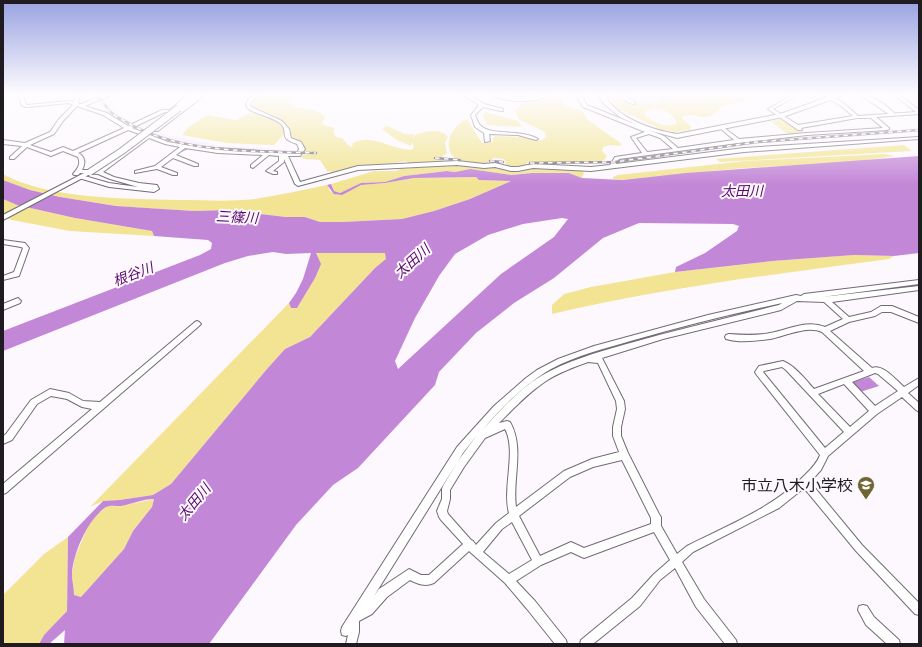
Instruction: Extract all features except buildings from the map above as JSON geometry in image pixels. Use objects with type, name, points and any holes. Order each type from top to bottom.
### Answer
[{"type":"street","points":[[12,158],[26,145],[52,133],[58,124]]},
{"type":"street","points":[[122,124],[140,134],[185,146],[218,151],[296,156],[302,149],[299,143],[289,138],[287,129],[282,124]]},
{"type":"street","points":[[74,153],[136,124]]},
{"type":"street","points":[[89,172],[122,151],[158,124]]},
{"type":"street","points":[[156,130],[164,124]]},
{"type":"street","points":[[476,124],[486,132],[518,134],[536,139]]},
{"type":"street","points":[[630,124],[667,141],[676,149]]},
{"type":"street","points":[[643,124],[668,135],[684,135],[742,124]]},
{"type":"street","points":[[794,124],[807,134]]},
{"type":"street","points":[[797,126],[809,124]]},
{"type":"street","points":[[612,166],[617,158],[645,153],[738,140],[887,129],[881,124]]},
{"type":"street","points":[[723,128],[738,140]]},
{"type":"street","points":[[486,132],[487,141]]},
{"type":"street","points":[[645,153],[633,137],[650,132]]},
{"type":"street","points":[[89,172],[140,134]]},
{"type":"street","points":[[99,172],[148,136]]},
{"type":"street","points":[[283,155],[298,184],[358,168],[457,163],[484,166],[496,165],[518,170],[533,166],[591,168],[744,150],[919,138]]},
{"type":"street","points":[[3,142],[26,145],[51,154],[63,149],[80,156],[83,162],[79,174],[68,185],[3,218]]},
{"type":"street","points":[[137,172],[157,167],[185,146]]},
{"type":"street","points":[[253,166],[267,154]]},
{"type":"street","points":[[275,173],[269,171],[282,161],[283,155]]},
{"type":"street","points":[[173,156],[196,165]]},
{"type":"street","points":[[157,167],[175,174]]},
{"type":"street","points":[[99,172],[112,178],[139,185],[155,186],[156,189],[130,188],[79,174],[99,172]]},
{"type":"street","points":[[3,242],[23,245],[26,248],[17,274],[3,278]]},
{"type":"street","points":[[346,631],[460,450],[481,424],[512,392],[540,372],[557,362],[594,349],[670,327],[818,294],[919,282]]},
{"type":"street","points":[[562,644],[508,580],[473,548],[444,517],[442,512],[446,499],[446,489],[461,464],[483,434],[509,407],[537,383],[571,365],[663,336],[781,307],[796,298],[826,300],[919,288]]},
{"type":"street","points":[[826,300],[848,320]]},
{"type":"street","points":[[3,307],[18,302]]},
{"type":"street","points":[[825,330],[848,320],[872,314],[881,309],[892,308],[919,320]]},
{"type":"street","points":[[3,490],[197,324]]},
{"type":"street","points":[[729,337],[750,338],[770,336],[798,328],[818,327],[825,330],[870,372]]},
{"type":"street","points":[[557,362],[565,364],[585,360],[600,360],[620,401],[621,409],[617,427],[617,436],[624,455],[656,517],[656,527],[700,603],[732,644]]},
{"type":"street","points":[[824,454],[759,372],[762,368],[783,364],[789,368],[850,432]]},
{"type":"street","points":[[812,393],[875,370],[881,372],[903,391],[919,408]]},
{"type":"street","points":[[846,381],[874,411]]},
{"type":"street","points":[[585,644],[636,602],[657,577],[675,560],[690,549],[776,505],[805,482],[824,459],[824,454],[874,411],[919,381]]},
{"type":"street","points":[[3,440],[9,437],[34,402],[50,392],[68,396],[82,404],[101,406]]},
{"type":"street","points":[[483,434],[490,433],[503,425],[507,425],[511,429],[514,456],[511,502],[513,515],[538,562]]},
{"type":"street","points":[[354,618],[368,610],[383,593],[409,574],[420,580],[431,580],[567,474],[592,463],[624,455]]},
{"type":"street","points":[[805,482],[859,548],[919,610]]},
{"type":"street","points":[[508,580],[538,562],[571,547],[584,553],[656,527]]},
{"type":"street","points":[[863,610],[870,621],[895,644]]},
{"type":"street","points":[[351,644],[354,632],[354,618]]},
{"type":"shaded area","points":[[125,124],[134,124],[129,127]]},
{"type":"shaded area","points":[[193,124],[279,124],[283,127],[284,134],[274,145],[227,143],[182,135]]},
{"type":"shaded area","points":[[286,124],[323,124],[334,128],[334,134],[336,137],[342,138],[349,146],[352,147],[353,143],[360,140],[367,140],[411,150],[414,148],[412,142],[411,146],[397,140],[382,129],[387,126],[405,134],[414,134],[413,139],[415,135],[437,131],[448,137],[445,143],[447,153],[442,157],[434,157],[435,159],[444,160],[445,163],[411,164],[405,161],[384,165],[357,166],[334,172],[327,171],[320,160],[304,159],[300,156],[317,154],[317,152],[303,151],[302,142],[290,135],[290,128]]},
{"type":"shaded area","points":[[459,124],[470,124],[483,143],[493,142],[493,138],[495,136],[521,137],[537,141],[546,137],[545,132],[529,124],[594,124],[622,144],[620,146],[610,145],[603,147],[602,151],[607,156],[599,162],[527,162],[526,166],[519,167],[507,166],[504,159],[495,158],[489,160],[487,164],[467,164],[460,161],[460,158],[454,158],[450,153],[450,136]]},
{"type":"shaded area","points":[[520,124],[522,127],[487,125]]},
{"type":"shaded area","points":[[650,124],[689,124],[691,126],[691,130],[676,132],[660,129]]},
{"type":"shaded area","points":[[774,124],[791,124],[803,132],[788,134]]},
{"type":"shaded area","points":[[136,125],[154,132],[222,146],[298,150],[296,155],[208,149],[160,139],[131,128]]},
{"type":"shaded area","points":[[919,128],[919,132],[764,143],[616,163],[527,164],[527,162],[617,160],[761,140]]},
{"type":"shaded area","points":[[904,145],[912,151],[720,162],[716,159]]},
{"type":"shaded area","points":[[884,154],[895,156],[839,163],[730,169],[623,180],[613,179],[613,177],[618,175],[745,161]]},
{"type":"shaded area","points":[[458,165],[484,168],[495,167],[516,171],[554,167],[581,170],[584,173],[582,178],[569,173],[532,173],[511,175],[470,169],[455,172],[447,171],[404,176],[385,182],[361,183],[340,193],[334,191],[331,184],[374,171],[396,171],[400,169]]},
{"type":"shaded area","points":[[3,174],[21,182],[65,193],[113,198],[217,201],[255,199],[327,185],[330,191],[338,195],[361,185],[414,178],[476,177],[479,180],[511,181],[470,199],[434,211],[402,219],[320,222],[305,217],[286,217],[228,210],[194,211],[116,206],[60,197],[30,190],[3,180]]},
{"type":"shaded area","points":[[3,199],[17,205],[75,218],[152,231],[154,236],[70,231],[12,220],[3,217]]},
{"type":"shaded area","points":[[316,253],[386,253],[386,260],[375,268],[310,337],[285,349],[171,484],[153,495],[103,501],[90,507],[289,303],[291,308],[297,308],[306,293]]},
{"type":"shaded area","points":[[854,255],[894,256],[889,259],[678,289],[552,314],[552,305],[564,294],[591,287],[675,272],[772,261]]},
{"type":"shaded area","points":[[154,499],[152,507],[133,531],[124,549],[81,597],[74,595],[72,574],[75,557],[88,526],[97,514],[108,506],[121,506]]},
{"type":"shaded area","points":[[68,537],[67,611],[44,635],[39,644],[3,644],[3,595],[44,554]]},
{"type":"water","points":[[919,156],[919,253],[894,256],[854,255],[772,261],[675,272],[676,267],[705,253],[737,231],[739,226],[733,224],[639,223],[603,238],[554,278],[514,303],[476,333],[439,372],[435,385],[358,468],[333,485],[296,525],[209,644],[64,644],[65,630],[49,644],[39,644],[44,635],[67,611],[68,537],[103,501],[153,495],[171,484],[285,349],[310,337],[375,268],[386,259],[385,253],[316,253],[321,264],[315,278],[297,308],[291,308],[289,303],[303,279],[311,253],[286,254],[273,252],[248,256],[225,263],[3,351],[3,331],[200,255],[211,249],[212,243],[208,240],[154,236],[152,231],[75,218],[17,205],[3,199],[3,180],[30,190],[60,197],[116,206],[194,211],[228,210],[286,217],[305,217],[320,222],[342,222],[402,219],[434,211],[470,199],[511,181],[479,180],[476,177],[414,178],[385,183],[361,185],[342,195],[334,194],[327,185],[331,184],[334,191],[340,193],[361,183],[385,182],[404,176],[447,171],[455,172],[470,169],[511,175],[532,173],[569,173],[582,178],[623,180],[686,173]],"holes":[[[562,218],[568,219],[554,237],[501,274],[398,369],[395,361],[415,318],[439,276],[455,254],[488,235],[523,224]],[[154,499],[152,507],[133,531],[124,549],[81,597],[74,595],[72,574],[75,556],[83,537],[99,512],[108,506],[121,506]]]},
{"type":"water","points":[[869,377],[879,386],[860,392],[851,383]]},
{"type":"waterway","points":[[182,151],[189,148]]},
{"type":"waterway","points":[[253,154],[280,156]]},
{"type":"railway","points":[[131,124],[146,132],[168,140],[192,145],[243,151],[316,153]]},
{"type":"railway","points":[[530,163],[615,162],[757,142],[919,130]]},
{"type":"railway","points":[[435,158],[460,160]]},
{"type":"railway","points":[[490,161],[503,162]]},
{"type":"place","name":"市立八木小学校","points":[[866,500]]},
{"type":"water label","name":"太田川","points":[[742,191]]},
{"type":"water label","name":"三篠川","points":[[237,217]]},
{"type":"water label","name":"太田川","points":[[412,261]]},
{"type":"water label","name":"根谷川","points":[[133,274]]},
{"type":"water label","name":"太田川","points":[[194,502]]}]
